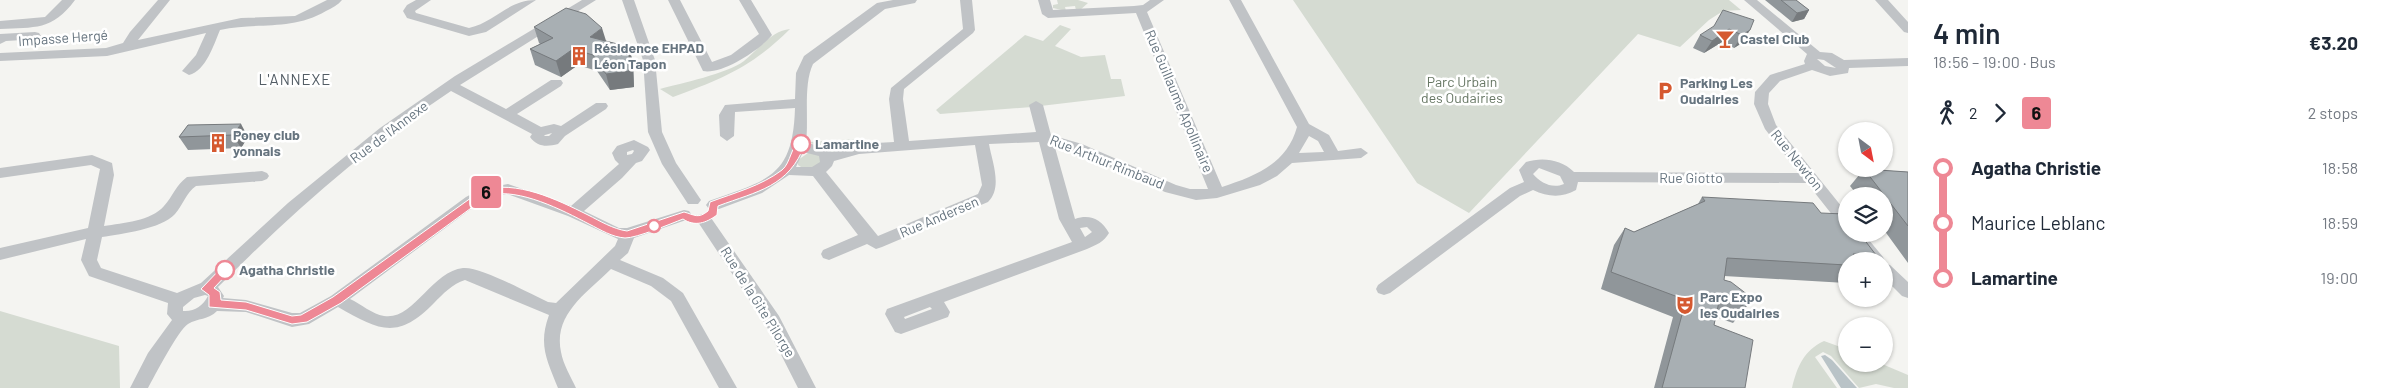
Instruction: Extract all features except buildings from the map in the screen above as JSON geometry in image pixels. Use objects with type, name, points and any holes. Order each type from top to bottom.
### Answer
[{"type":"street","points":[[0,25],[37,23],[49,20],[69,0]]},
{"type":"street","points":[[128,46],[134,35],[164,0]]},
{"type":"street","name":"Impasse Hergé","points":[[0,57],[107,52],[241,22],[296,20],[308,16],[336,0]]},
{"type":"street","points":[[425,0],[411,8],[409,11],[411,15],[469,32],[482,29],[530,0]]},
{"type":"street","name":"Rue de l'Annexe","points":[[210,297],[253,242],[386,131],[457,89],[590,0]]},
{"type":"street","points":[[628,0],[650,60],[655,132],[668,164],[694,200]]},
{"type":"street","points":[[674,0],[708,68],[736,58],[766,34],[745,0]]},
{"type":"street","points":[[684,215],[684,207],[694,200],[706,200],[714,204],[769,183],[787,170],[795,160],[802,138],[803,67],[809,59],[881,6],[911,0]]},
{"type":"street","points":[[902,145],[896,99],[898,88],[969,30],[966,0]]},
{"type":"street","points":[[1044,0],[1048,14],[1140,9],[1158,0]]},
{"type":"street","points":[[1086,0],[1106,8],[1107,11]]},
{"type":"street","points":[[1235,0],[1304,127],[1324,138],[1333,156]]},
{"type":"street","points":[[1750,0],[1815,60],[1833,58],[1842,64],[1908,62]]},
{"type":"street","points":[[1881,0],[1908,29]]},
{"type":"street","name":"Rue Guillaume Apollinaire","points":[[1140,9],[1218,193]]},
{"type":"street","points":[[189,71],[202,56],[215,28]]},
{"type":"street","name":"Impasse Hergé","points":[[0,40],[2,37],[35,36]]},
{"type":"street","points":[[457,89],[513,60]]},
{"type":"street","name":"Rue Newton","points":[[1815,60],[1775,78],[1762,92],[1761,104],[1770,126],[1838,212]]},
{"type":"street","points":[[508,114],[556,83]]},
{"type":"street","points":[[457,89],[540,132],[537,139],[545,142],[553,140],[560,133],[601,106]]},
{"type":"street","points":[[727,136],[726,116],[730,108],[802,103]]},
{"type":"street","points":[[1036,105],[1067,219],[1081,245]]},
{"type":"street","name":"Rue Arthur Rimbaud","points":[[828,158],[858,150],[902,145],[1030,136],[1046,137],[1057,139],[1176,190],[1191,194],[1218,193],[1271,175],[1287,158],[1302,137],[1304,127]]},
{"type":"street","name":"Rue Andersen","points":[[828,254],[868,238],[873,242],[881,242],[982,198],[988,193],[990,185],[981,140]]},
{"type":"street","points":[[787,170],[803,173],[823,168],[828,158],[826,154],[817,149],[800,147]]},
{"type":"street","points":[[1287,158],[1361,153]]},
{"type":"street","points":[[0,173],[92,160],[102,162],[107,166],[107,175],[89,260],[95,272],[179,300]]},
{"type":"street","points":[[573,212],[617,175],[631,160]]},
{"type":"street","points":[[1539,163],[1558,167],[1570,177],[1570,186],[1565,190],[1548,191],[1534,184],[1526,174],[1526,170],[1531,165],[1539,163]]},
{"type":"street","points":[[817,171],[868,238]]},
{"type":"street","points":[[0,254],[78,235],[94,234],[160,217],[172,208],[188,183],[192,181],[262,176]]},
{"type":"street","name":"Rue Giotto","points":[[1570,177],[1812,178]]},
{"type":"street","points":[[1384,289],[1515,192],[1534,184]]},
{"type":"street","points":[[184,318],[175,314],[175,305],[179,300],[195,291],[292,320],[303,319],[337,300],[486,192],[499,189],[514,190],[573,212],[616,233],[627,234],[684,215]]},
{"type":"street","points":[[684,215],[692,220],[704,219],[713,213],[714,204]]},
{"type":"street","name":"Rue de la Gite Pilorge","points":[[704,219],[773,321],[807,388]]},
{"type":"street","points":[[934,299],[1081,245],[1093,240],[1101,233],[1088,220],[1071,226]]},
{"type":"street","points":[[567,388],[552,352],[552,329],[560,310],[622,249],[627,234]]},
{"type":"street","points":[[1863,242],[1871,252]]},
{"type":"street","points":[[609,262],[657,282],[677,297],[728,388]]},
{"type":"street","points":[[337,300],[383,323],[394,323],[405,318],[451,280],[462,274],[473,275],[545,308],[560,310]]},
{"type":"street","points":[[1893,278],[1908,292]]},
{"type":"street","points":[[139,388],[154,358],[184,318],[203,312],[210,297]]},
{"type":"green space","points":[[1057,0],[1078,0],[1088,3],[1080,10],[1076,10],[1075,6],[1065,7],[1066,11],[1053,8],[1053,5],[1058,4]]},
{"type":"green space","name":"Parc Urbain des Oudairies","points":[[1293,0],[1729,0],[1741,10],[1723,11],[1709,20],[1680,47],[1638,34],[1469,213],[1417,183]]},
{"type":"green space","points":[[1060,25],[1071,29],[1055,46],[1081,57],[1105,55],[1111,79],[1121,79],[1125,96],[1032,107],[940,114],[936,110],[1025,35],[1043,41]]},
{"type":"green space","points":[[790,29],[763,53],[722,78],[673,97],[660,89],[704,78],[736,66],[771,37],[783,30]]},
{"type":"green space","points":[[858,139],[859,147],[831,153],[809,142]]},
{"type":"green space","points":[[808,153],[816,153],[821,156],[821,166],[804,169],[798,165],[798,160]]},
{"type":"green space","points":[[0,311],[119,346],[120,388],[0,388]]},
{"type":"green space","points":[[1824,341],[1838,346],[1838,364],[1831,356],[1823,352],[1815,357],[1837,388],[1792,388],[1802,360],[1817,345]]},
{"type":"green space","points":[[1893,369],[1908,375],[1908,388],[1894,388],[1876,384],[1859,388],[1845,372],[1893,372]]},
{"type":"shaded area","points":[[1825,355],[1832,360],[1838,367],[1838,372],[1843,372],[1857,388],[1841,388],[1821,356]]},
{"type":"bus line","name":"6","points":[[225,270],[206,289],[214,292],[216,296],[213,304],[246,306],[292,320],[303,319],[337,300],[471,201],[486,192],[499,189],[519,192],[573,212],[616,233],[627,234],[684,215],[692,220],[704,219],[710,216],[713,213],[714,204],[769,183],[780,176],[795,160],[801,144]]},
{"type":"place","name":"Castel Club","points":[[1725,39]]},
{"type":"place","name":"Résidence EHPAD Léon Tapon","points":[[579,56]]},
{"type":"place","name":"Parking Les Oudairies","points":[[1665,91]]},
{"type":"place","name":"Poney club yonnais","points":[[218,143]]},
{"type":"place","name":"Lamartine","points":[[801,144]]},
{"type":"place","name":"Agatha Christie","points":[[225,270]]},
{"type":"place","name":"Parc Expo les Oudairies","points":[[1685,305]]},
{"type":"district","name":"L'ANNEXE","points":[[295,80]]}]
